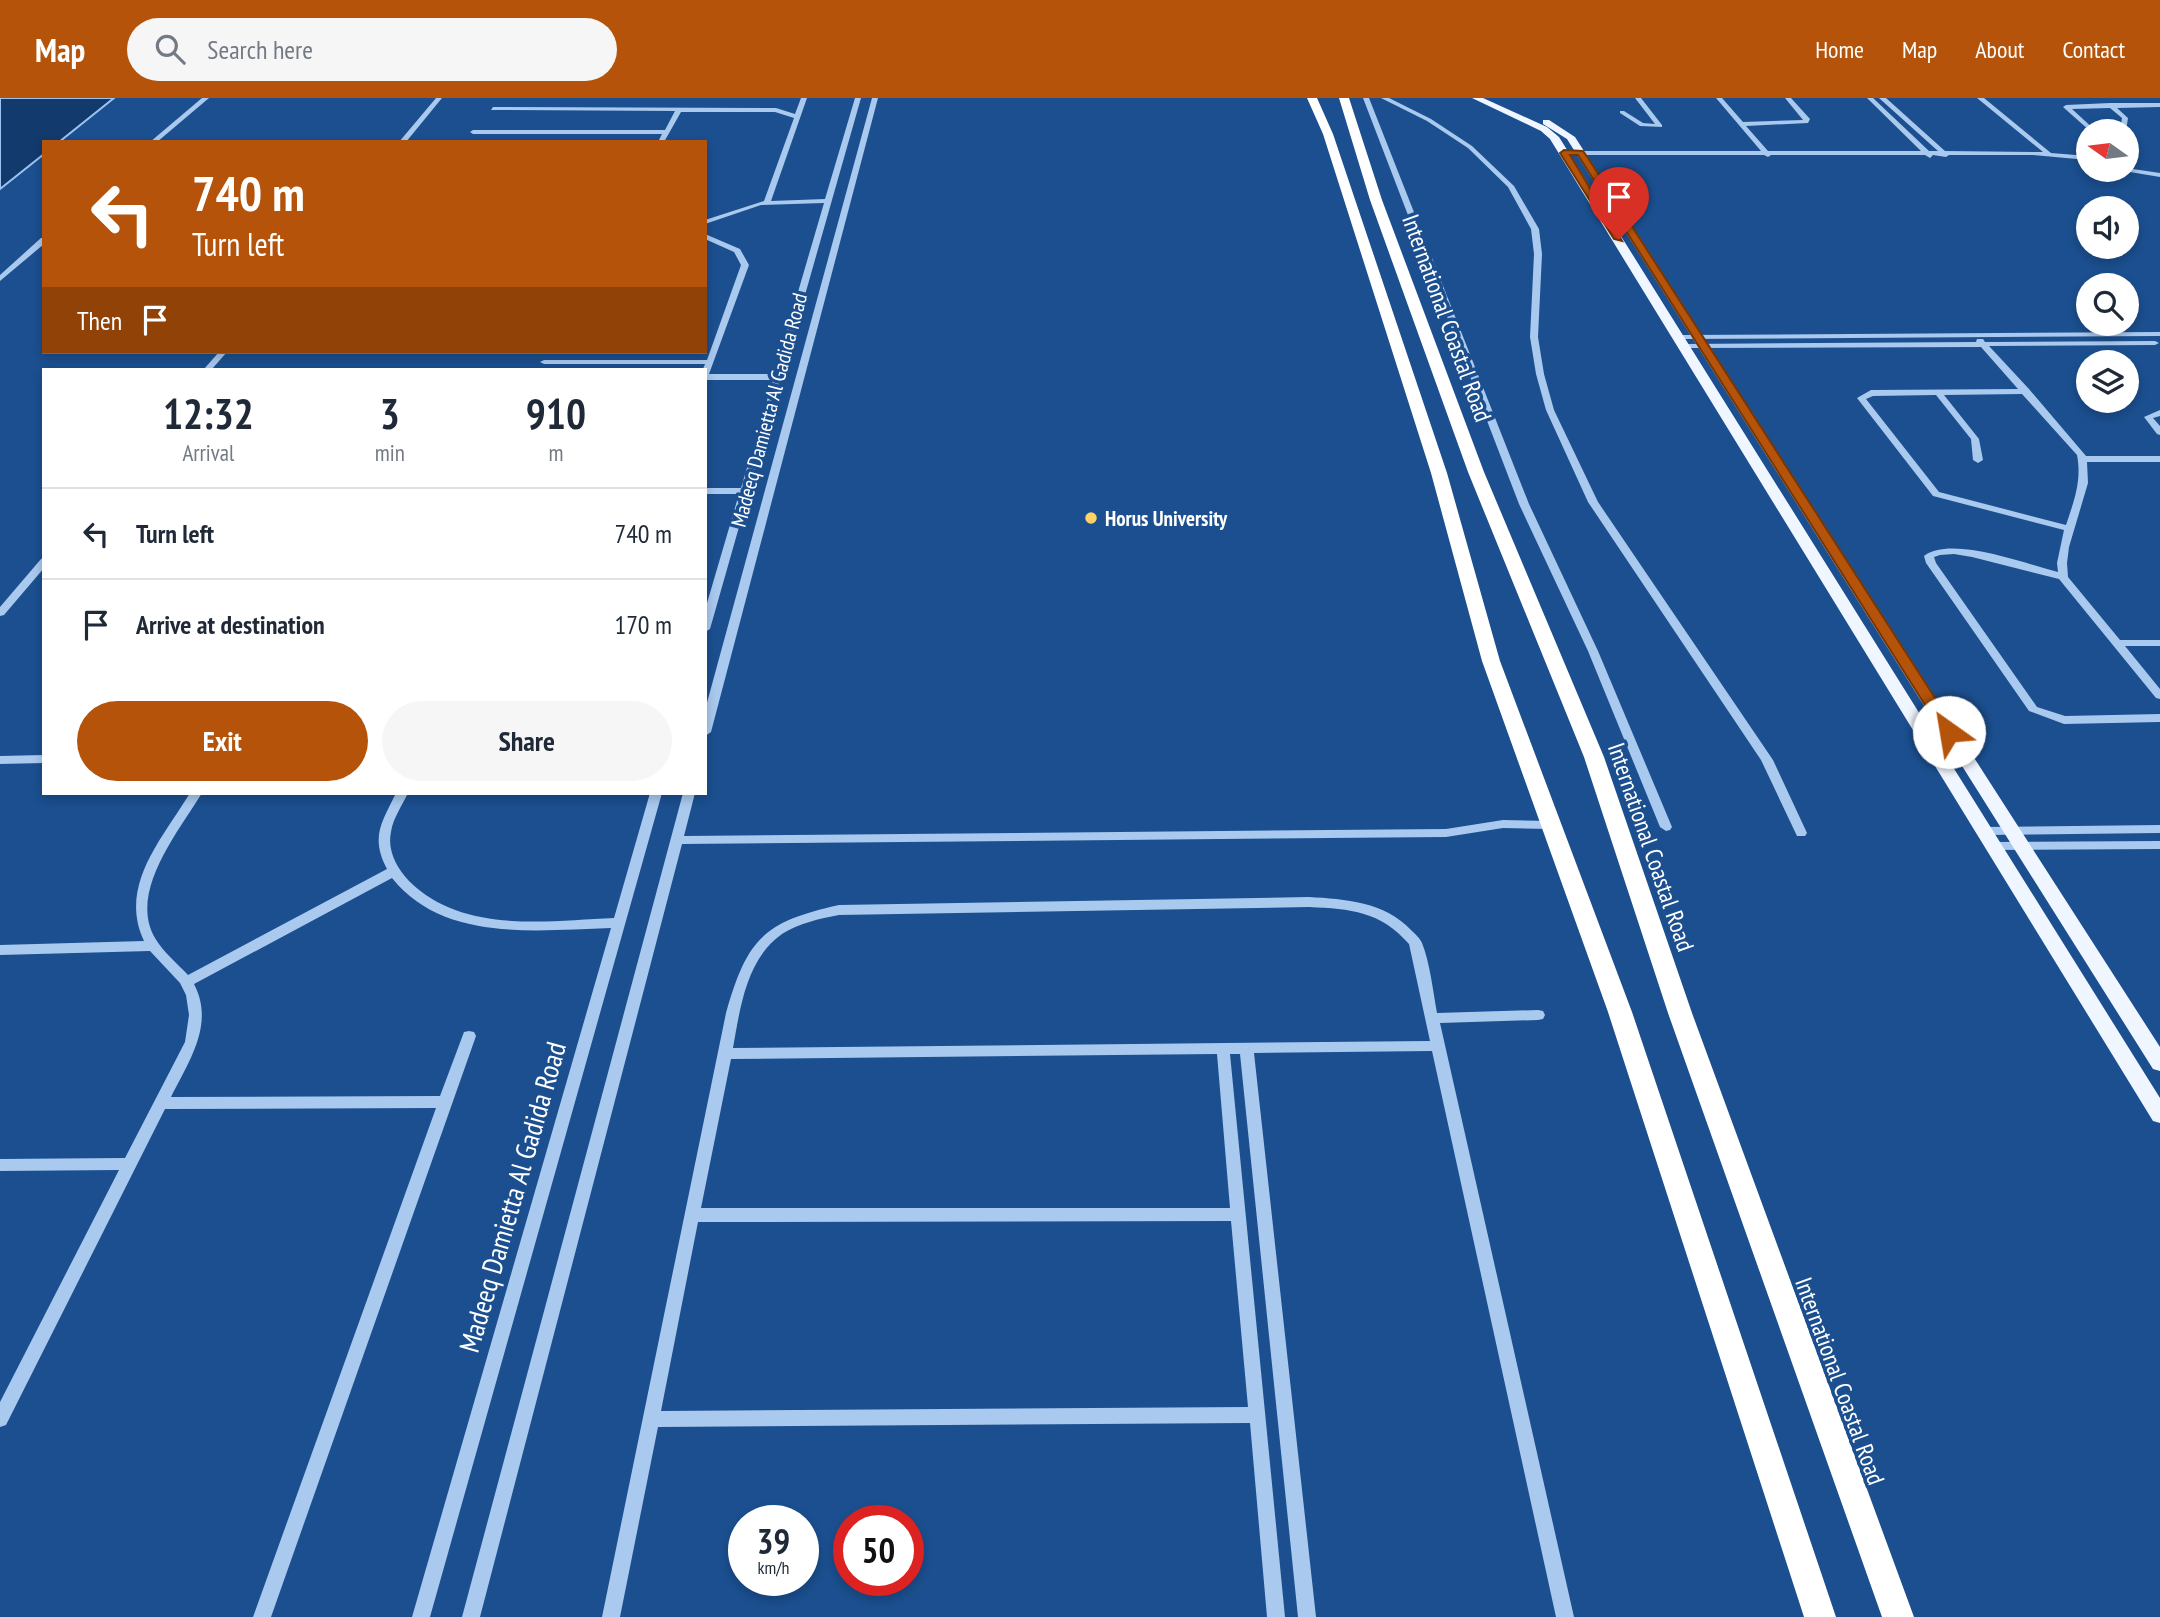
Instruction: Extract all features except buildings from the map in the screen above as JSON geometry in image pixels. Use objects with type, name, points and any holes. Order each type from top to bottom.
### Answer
[{"type":"highway","points":[[1312,98],[1328,134],[1439,473],[1484,638],[1619,1012],[1820,1617]]},
{"type":"highway","name":"International Coastal Road","points":[[1344,98],[1380,210],[1476,472],[1594,757],[1680,1013],[1898,1617]]},
{"type":"main road","points":[[1476,98],[1548,131],[1574,155],[1702,342],[2160,1063]]},
{"type":"main road","points":[[1493,98],[1561,129],[1684,342],[2160,1115]]},
{"type":"street","points":[[155,140],[206,98]]},
{"type":"street","points":[[404,140],[439,98]]},
{"type":"street","points":[[739,110],[744,98]]},
{"type":"street","points":[[767,202],[804,98]]},
{"type":"street","name":"Madeeq Damietta Al Gadida Road","points":[[707,622],[858,98]]},
{"type":"street","name":"Madeeq Damietta Al Gadida Road","points":[[707,718],[710,696],[875,98]]},
{"type":"street","points":[[1384,98],[1399,104],[1470,147],[1511,186],[1535,229],[1538,254],[1534,337],[1539,374],[1550,410],[1593,502],[1767,760],[1801,833]]},
{"type":"street","points":[[1622,112],[1642,125],[1660,126],[1638,98]]},
{"type":"street","points":[[1718,98],[1768,156]]},
{"type":"street","points":[[1741,124],[1806,122],[1807,119],[1788,98]]},
{"type":"street","points":[[1870,98],[1930,155]]},
{"type":"street","points":[[1882,98],[1946,155],[2076,160]]},
{"type":"street","points":[[1980,98],[2048,153]]},
{"type":"street","points":[[1399,104],[1367,102],[1524,504],[1593,651],[1666,827]]},
{"type":"street","points":[[2110,105],[2125,119]]},
{"type":"street","points":[[2080,119],[2066,107],[2160,105]]},
{"type":"street","points":[[493,109],[781,111],[797,117]]},
{"type":"street","points":[[662,140],[679,110]]},
{"type":"street","points":[[1896,123],[1910,123]]},
{"type":"street","points":[[473,132],[667,132]]},
{"type":"street","points":[[1574,155],[2048,153],[2076,159]]},
{"type":"street","points":[[2139,169],[2160,173]]},
{"type":"street","points":[[707,221],[767,202],[828,201]]},
{"type":"street","points":[[818,234],[837,234]]},
{"type":"street","points":[[707,237],[737,251],[745,265],[707,370]]},
{"type":"street","points":[[0,279],[42,242]]},
{"type":"street","points":[[1702,342],[1975,335],[2160,334]]},
{"type":"street","points":[[1975,335],[2074,445],[2083,459],[2085,471],[2061,561],[2063,577],[2160,696]]},
{"type":"street","points":[[1684,342],[2160,343]]},
{"type":"street","points":[[209,368],[221,354]]},
{"type":"street","points":[[542,366],[710,362]]},
{"type":"street","points":[[707,376],[777,377]]},
{"type":"street","points":[[2026,391],[1871,393],[1861,397],[1936,494],[2070,529]]},
{"type":"street","points":[[1938,392],[1975,439],[1978,460]]},
{"type":"street","points":[[2160,413],[2148,417],[2160,432]]},
{"type":"street","points":[[2083,459],[2160,459]]},
{"type":"street","points":[[707,491],[745,491]]},
{"type":"street","points":[[2063,577],[1955,550],[1936,551],[1929,556],[1930,563],[2033,709],[2064,720],[2160,718]]},
{"type":"street","points":[[0,613],[42,563]]},
{"type":"street","points":[[2115,643],[2160,643]]},
{"type":"street","points":[[0,760],[42,759]]},
{"type":"street","points":[[0,1419],[163,1103],[186,1057],[196,1028],[197,1002],[188,981],[152,946],[143,926],[143,892],[152,869],[195,795]]},
{"type":"street","points":[[401,795],[383,834],[386,853],[394,871],[409,889],[429,903],[468,919],[499,924],[617,923]]},
{"type":"street","name":"Madeeq Damietta Al Gadida Road","points":[[421,1617],[655,795]]},
{"type":"street","points":[[471,1617],[688,795]]},
{"type":"street","points":[[677,840],[1446,834],[1503,824],[1551,825]]},
{"type":"street","points":[[1983,831],[2160,829]]},
{"type":"street","points":[[1993,846],[2160,845]]},
{"type":"street","points":[[188,981],[394,871]]},
{"type":"street","points":[[611,1617],[724,1054],[744,971],[757,948],[779,929],[807,916],[839,910],[1310,902],[1362,905],[1384,913],[1403,926],[1415,942],[1565,1617]]},
{"type":"street","points":[[0,950],[152,946]]},
{"type":"street","points":[[1433,1018],[1538,1015]]},
{"type":"street","points":[[262,1617],[469,1036]]},
{"type":"street","points":[[724,1054],[1439,1046]]},
{"type":"street","points":[[1223,1048],[1276,1617]]},
{"type":"street","points":[[1246,1048],[1307,1617]]},
{"type":"street","points":[[163,1103],[445,1102]]},
{"type":"street","points":[[0,1165],[131,1164]]},
{"type":"street","points":[[692,1215],[1238,1214]]},
{"type":"street","points":[[651,1419],[1257,1415]]},
{"type":"water","points":[[0,98],[114,98],[62,140],[42,140],[42,156],[0,189]]},
{"type":"place","name":"Horus University","points":[[1091,518]]},
{"type":"route","points":[[1619,239],[1564,153],[1580,153],[1949,732]]}]
